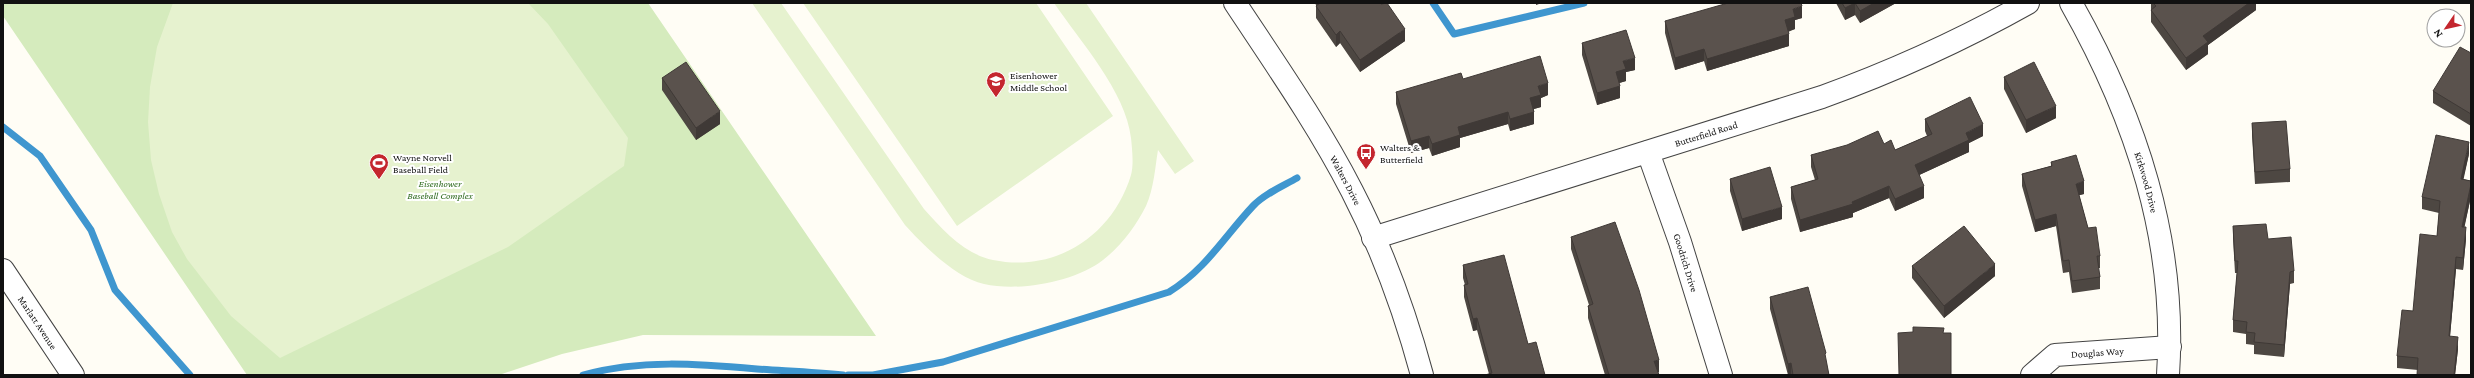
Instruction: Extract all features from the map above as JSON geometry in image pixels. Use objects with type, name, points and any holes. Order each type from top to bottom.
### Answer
[{"type":"street","name":"Walters Drive","points":[[1235,3],[1333,157],[1373,238],[1408,328],[1422,375]]},
{"type":"street","name":"Butterfield Road","points":[[1373,238],[1795,106],[1889,73],[1952,44],[2028,3]]},
{"type":"street","name":"Kirkwood Drive","points":[[2071,3],[2116,92],[2143,162],[2156,216],[2169,296],[2170,348],[2168,375]]},
{"type":"street","name":"Goodrich Drive","points":[[1648,152],[1680,242],[1721,375]]},
{"type":"street","name":"Marlatt Avenue","points":[[3,270],[73,375]]},
{"type":"street","name":"Douglas Way","points":[[2032,375],[2055,355],[2170,348]]},
{"type":"green space","name":"Eisenhower Baseball Complex","points":[[3,3],[648,3],[876,336],[643,335],[562,354],[499,375],[247,375],[3,16]]},
{"type":"green space","name":"Wayne Norvell Baseball Field","points":[[173,3],[528,3],[548,24],[628,138],[624,166],[508,247],[280,358],[231,316],[187,259],[172,232],[159,194],[151,160],[148,122],[150,87],[157,47]]},
{"type":"green space","points":[[752,3],[781,3],[924,209],[963,247],[982,257],[1016,263],[1039,261],[1060,255],[1079,245],[1096,232],[1111,215],[1122,196],[1131,175],[1133,162],[1131,138],[1121,103],[1088,50],[1054,3],[1086,3],[1194,161],[1175,174],[1158,150],[1151,192],[1146,206],[1128,235],[1103,260],[1091,268],[1062,279],[1030,286],[998,286],[973,281],[941,260],[905,225]]},
{"type":"green space","points":[[803,3],[1036,3],[1113,116],[957,226]]},
{"type":"building","points":[[1320,3],[1387,3],[1405,29],[1360,60],[1340,31],[1336,35],[1316,6]]},
{"type":"building","points":[[1728,3],[1801,3],[1802,6],[1793,9],[1795,17],[1785,20],[1789,34],[1707,59],[1704,49],[1675,58],[1665,21]]},
{"type":"building","points":[[1842,3],[1855,3],[1845,8]]},
{"type":"building","points":[[1855,3],[1874,3],[1860,11]]},
{"type":"building","points":[[2153,3],[2249,3],[2203,36],[2208,42],[2186,58],[2151,10],[2156,6]]},
{"type":"building","points":[[1626,30],[1635,58],[1623,61],[1626,69],[1616,72],[1620,86],[1597,93],[1582,43]]},
{"type":"building","points":[[2459,48],[2471,53],[2471,114],[2433,91]]},
{"type":"building","points":[[1540,56],[1548,83],[1538,86],[1541,95],[1530,98],[1534,112],[1510,119],[1508,112],[1458,127],[1460,135],[1432,144],[1429,136],[1411,141],[1396,92],[1461,73],[1463,79]]},
{"type":"building","points":[[686,62],[720,111],[696,128],[662,78]]},
{"type":"building","points":[[2034,62],[2056,106],[2026,120],[2004,77]]},
{"type":"building","points":[[1970,97],[1983,124],[1966,133],[1969,140],[1915,165],[1924,186],[1895,199],[1889,186],[1852,202],[1853,204],[1800,220],[1791,187],[1818,179],[1811,155],[1847,145],[1878,131],[1884,144],[1891,140],[1895,150],[1932,134],[1925,119]]},
{"type":"building","points":[[2286,121],[2290,169],[2255,172],[2252,123]]},
{"type":"building","points":[[2436,135],[2469,142],[2461,179],[2471,181],[2471,184],[2462,227],[2466,227],[2463,258],[2456,257],[2449,336],[2458,337],[2454,375],[2417,375],[2418,358],[2397,356],[2402,310],[2413,311],[2420,234],[2437,236],[2440,201],[2422,197]]},
{"type":"building","points":[[2076,155],[2084,181],[2076,184],[2088,228],[2096,227],[2100,256],[2097,256],[2100,277],[2072,281],[2069,260],[2063,261],[2056,214],[2035,220],[2022,174],[2052,166],[2051,162]]},
{"type":"building","points":[[1770,167],[1782,207],[1742,219],[1730,179]]},
{"type":"building","points":[[1615,222],[1639,290],[1659,360],[1654,361],[1659,375],[1609,375],[1588,306],[1593,304],[1571,237]]},
{"type":"building","points":[[2266,224],[2268,239],[2291,237],[2294,271],[2290,272],[2284,345],[2254,342],[2255,333],[2246,332],[2247,322],[2233,320],[2238,261],[2235,261],[2233,226]]},
{"type":"building","points":[[1964,226],[1995,264],[1944,306],[1912,266]]},
{"type":"building","points":[[1504,255],[1528,344],[1536,342],[1545,375],[1485,375],[1492,373],[1477,318],[1473,319],[1464,285],[1468,284],[1463,265]]},
{"type":"building","points":[[1808,287],[1826,353],[1829,375],[1793,375],[1791,363],[1788,364],[1770,297]]},
{"type":"building","points":[[1913,327],[1944,328],[1943,333],[1951,333],[1951,375],[1899,375],[1898,333],[1913,332]]},
{"type":"waterway","points":[[1433,3],[1454,34],[1584,3]]},
{"type":"waterway","points":[[3,127],[40,156],[91,230],[115,290],[190,375]]},
{"type":"waterway","points":[[848,375],[873,375],[943,362],[1169,292],[1182,283],[1204,263],[1257,202],[1268,194],[1297,178]]},
{"type":"waterway","points":[[583,375],[626,367],[670,364],[691,364],[843,375]]},
{"type":"place","name":"Eisenhower Middle School","points":[[996,98]]},
{"type":"place","name":"Walters & Butterfield","points":[[1366,170]]},
{"type":"place","name":"Wayne Norvell Baseball Field","points":[[379,180]]}]
